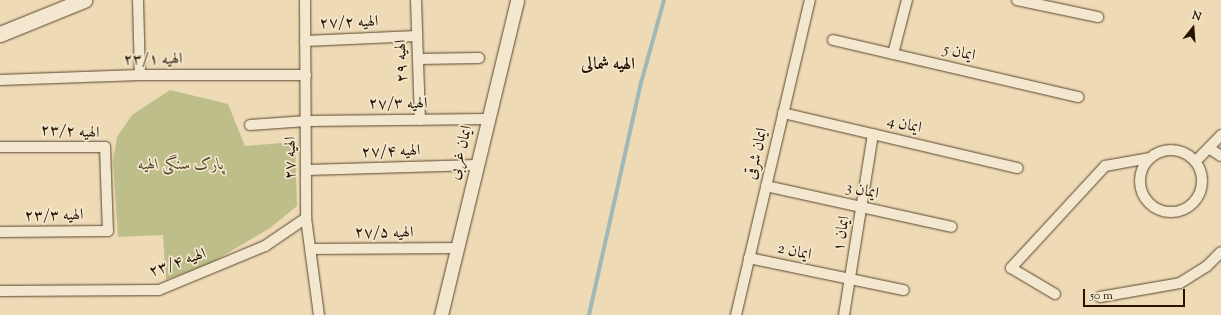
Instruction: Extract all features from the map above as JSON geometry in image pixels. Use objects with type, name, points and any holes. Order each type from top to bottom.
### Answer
[{"type":"main road","points":[[0,34],[84,0]]},
{"type":"street","points":[[140,75],[138,0],[142,0]]},
{"type":"street","name":"الهیه ۲۷","points":[[305,0],[307,121],[306,218],[312,249],[319,315]]},
{"type":"street","name":"الهیه ۲۹","points":[[416,0],[420,120]]},
{"type":"street","name":"ایمان غربی","points":[[441,315],[517,0]]},
{"type":"street","name":"ایمان شرقی","points":[[736,315],[810,0]]},
{"type":"street","points":[[893,54],[907,0]]},
{"type":"street","points":[[1017,0],[1098,17]]},
{"type":"street","name":"الهیه ۲۷/۲","points":[[305,40],[417,36]]},
{"type":"street","name":"ایمان 5","points":[[833,40],[1078,97]]},
{"type":"street","points":[[418,59],[479,58]]},
{"type":"street","name":"الهیه ۲۳/۱","points":[[0,80],[140,75],[306,75]]},
{"type":"street","name":"ایمان 4","points":[[783,113],[1018,168]]},
{"type":"street","name":"الهیه ۲۷/۳","points":[[250,125],[307,121],[488,119]]},
{"type":"street","name":"ایمان ۱","points":[[844,315],[863,208],[873,134]]},
{"type":"street","points":[[1196,161],[1221,135]]},
{"type":"street","name":"الهیه ۲۳/۲","points":[[0,147],[105,147],[108,231]]},
{"type":"street","points":[[1209,148],[1221,156]]},
{"type":"street","points":[[1055,294],[1011,268],[1105,166],[1150,158],[1168,149],[1179,150],[1196,161],[1203,180],[1197,200],[1189,207],[1170,212],[1151,205],[1140,187],[1140,176],[1150,158]]},
{"type":"street","name":"الهیه ۲۷/۴","points":[[306,170],[477,165]]},
{"type":"street","name":"ایمان 3","points":[[766,186],[952,226]]},
{"type":"street","name":"الهیه ۲۳/۴","points":[[0,291],[159,290],[265,246],[306,218]]},
{"type":"street","name":"الهیه ۲۳/۳","points":[[0,232],[108,231]]},
{"type":"street","name":"الهیه ۲۷/۵","points":[[312,249],[457,248]]},
{"type":"street","points":[[1100,297],[1180,282],[1206,267],[1221,252]]},
{"type":"street","name":"ایمان 2","points":[[749,258],[850,281],[904,290]]},
{"type":"green space","name":"پارک سنگی الهیه","points":[[170,90],[228,104],[245,146],[295,142],[297,206],[270,228],[209,264],[166,280],[163,235],[118,237],[113,161],[117,137],[132,115]]},
{"type":"waterway","points":[[589,315],[641,83],[664,0]]},
{"type":"district","name":"الهیه شمالی","points":[[608,66]]}]
